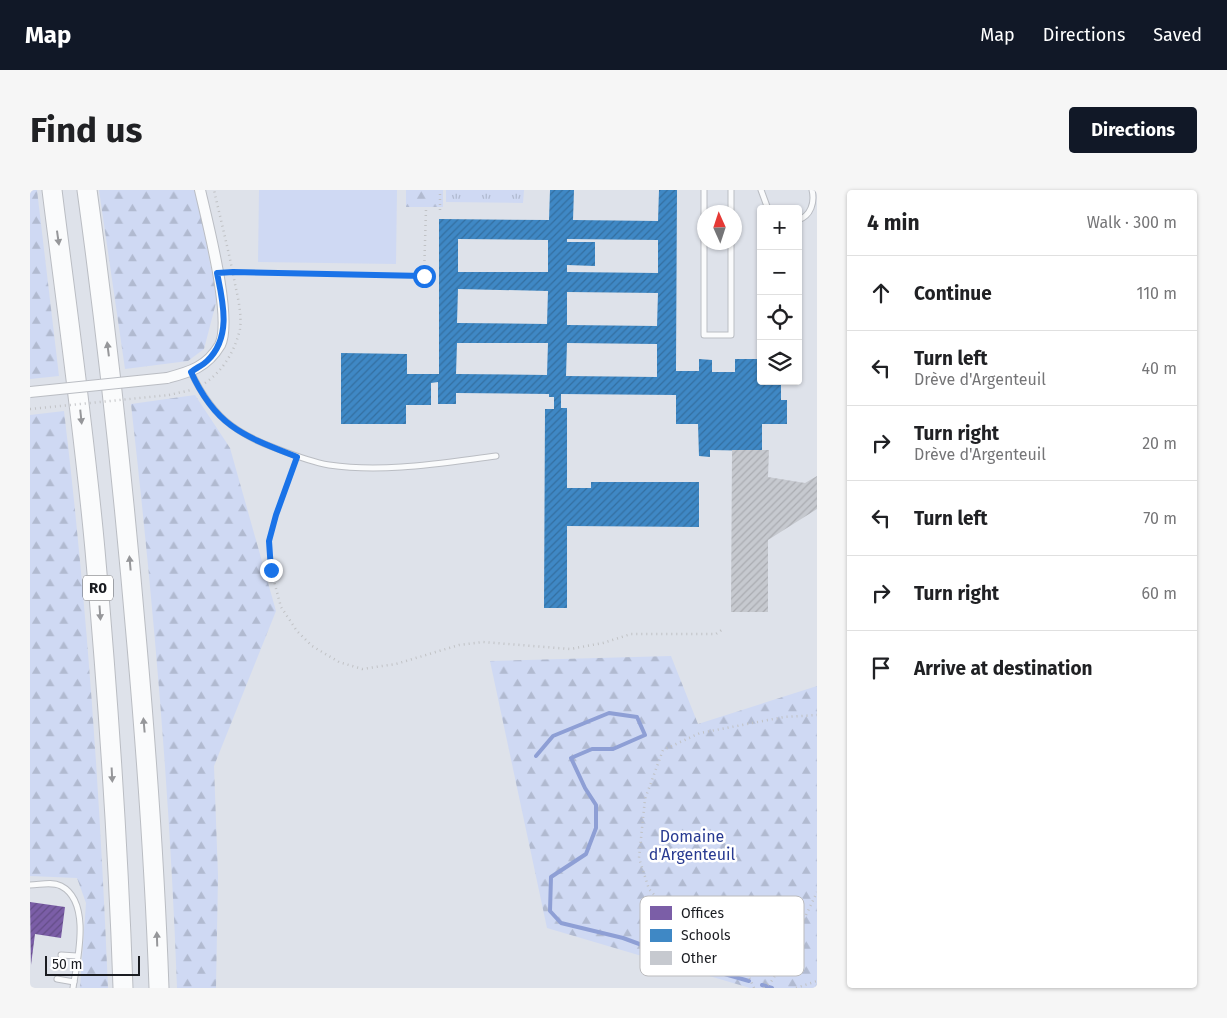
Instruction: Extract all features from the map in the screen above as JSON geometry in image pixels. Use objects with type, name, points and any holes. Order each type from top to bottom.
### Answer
[{"type":"highway","name":"R0","points":[[52,190],[73,350],[95,549],[111,753],[123,988]]},
{"type":"highway","name":"R0","points":[[87,190],[108,346],[129,546],[146,752],[159,988]]},
{"type":"street","points":[[30,392],[166,378],[191,372],[207,361],[220,344],[224,322],[223,301],[200,190]]},
{"type":"lane","points":[[704,190],[704,205]]},
{"type":"lane","points":[[731,190],[731,205]]},
{"type":"lane","points":[[761,190],[767,205]]},
{"type":"lane","points":[[802,219],[812,206],[812,190]]},
{"type":"lane","points":[[704,250],[704,335],[731,336],[731,250]]},
{"type":"lane","points":[[191,372],[198,387],[217,414],[232,427],[249,437],[297,457],[329,465],[372,467],[409,466],[496,456]]},
{"type":"lane","points":[[30,885],[48,883],[60,886],[72,896],[79,911],[80,925],[73,988]]},
{"type":"lane","points":[[61,955],[77,956]]},
{"type":"lane","points":[[57,979],[74,982]]},
{"type":"path","points":[[440,190],[440,210]]},
{"type":"path","points":[[217,273],[424,276],[426,209]]},
{"type":"path","points":[[30,409],[168,395]]},
{"type":"path","points":[[297,457],[276,515],[269,541],[271,570],[281,608],[297,632],[312,646],[339,662],[362,669],[396,664],[459,645],[484,642],[570,649],[604,643],[631,634],[716,634],[723,629]]},
{"type":"path","points":[[655,896],[649,890],[639,858],[644,799],[663,750],[700,733],[784,718],[817,715]]},
{"type":"path","points":[[804,919],[817,892]]},
{"type":"path","points":[[749,976],[754,988]]},
{"type":"path","points":[[764,988],[775,976]]},
{"type":"path","points":[[796,988],[817,981]]},
{"type":"green space","points":[[30,190],[37,190],[59,376],[30,379]]},
{"type":"green space","points":[[99,190],[196,190],[217,299],[204,349],[188,361],[125,369]]},
{"type":"green space","points":[[259,190],[397,190],[396,264],[258,262]]},
{"type":"green space","points":[[406,190],[443,190],[443,207],[406,207]]},
{"type":"green space","points":[[446,190],[524,190],[523,203],[446,202]]},
{"type":"green space","points":[[195,395],[230,448],[276,611],[214,766],[218,876],[216,988],[177,988],[160,696],[131,404]]},
{"type":"green space","points":[[64,411],[92,699],[108,988],[80,988],[86,903],[77,878],[30,876],[30,415]]},
{"type":"green space","name":"Domaine d'Argenteuil","points":[[671,656],[698,724],[817,686],[817,988],[750,988],[709,976],[804,976],[804,896],[640,896],[640,955],[547,928],[490,661]]},
{"type":"building: Offices","points":[[30,902],[65,907],[61,938],[35,934],[31,965]]},
{"type":"building: Schools","points":[[550,190],[574,190],[573,220],[658,221],[659,190],[677,190],[676,371],[699,371],[699,359],[712,360],[712,372],[735,372],[735,359],[757,359],[757,385],[781,385],[781,400],[787,400],[787,424],[762,424],[762,451],[710,450],[710,457],[699,456],[698,424],[676,424],[676,395],[561,394],[561,408],[567,408],[567,488],[591,488],[591,482],[699,482],[699,527],[567,526],[567,608],[544,608],[545,409],[554,409],[554,397],[549,397],[549,394],[456,393],[456,404],[438,404],[438,382],[431,383],[431,405],[406,405],[406,424],[341,424],[341,353],[407,354],[407,374],[439,374],[439,219],[549,220]],"holes":[[[458,239],[548,240],[548,272],[458,272]],[[567,239],[658,240],[658,273],[567,272],[567,265],[595,266],[595,242],[567,242]],[[458,289],[548,291],[547,324],[457,323]],[[567,292],[658,293],[657,326],[567,325]],[[457,343],[548,343],[547,375],[456,374]],[[567,343],[657,344],[657,377],[566,376]]]},
{"type":"building: Other","points":[[732,450],[769,450],[768,477],[805,483],[817,476],[817,509],[768,540],[768,612],[731,612]]},
{"type":"waterway","points":[[536,756],[553,736],[609,713],[637,717],[645,735],[613,749],[592,749],[571,758],[585,788],[596,805],[596,828],[586,854],[551,877],[550,911],[561,923],[623,938],[640,944]]},
{"type":"waterway","points":[[732,976],[749,981]]},
{"type":"waterway","points":[[762,985],[772,988]]},
{"type":"route","points":[[271,570],[269,541],[276,515],[297,457],[240,433],[217,414],[198,387],[191,372],[207,361],[220,344],[224,322],[223,301],[217,273],[424,276]]}]
